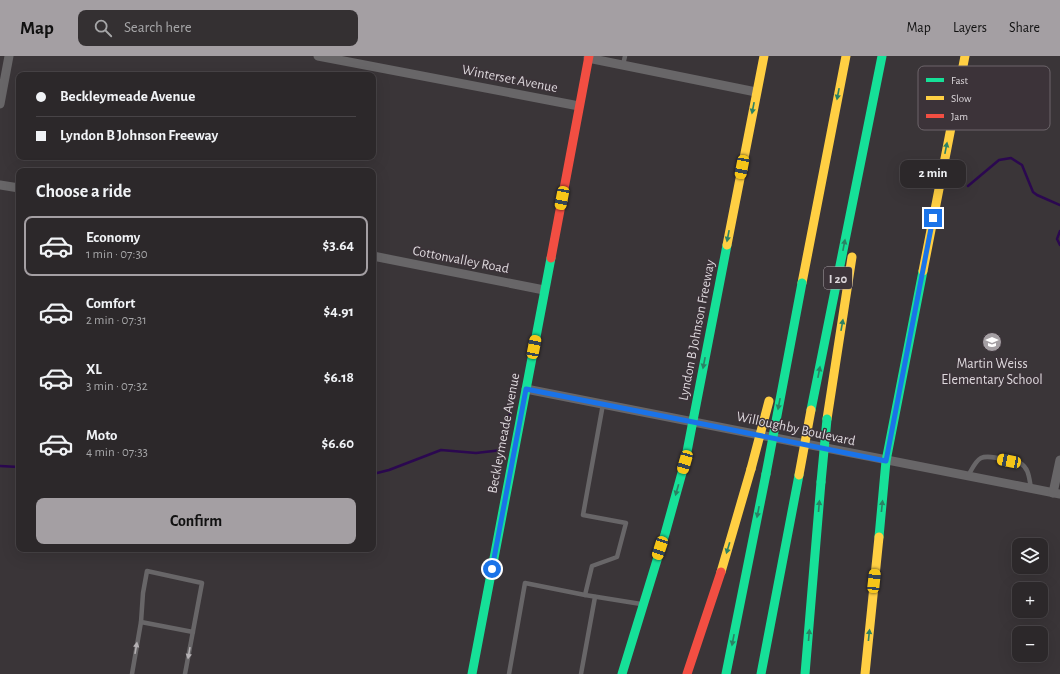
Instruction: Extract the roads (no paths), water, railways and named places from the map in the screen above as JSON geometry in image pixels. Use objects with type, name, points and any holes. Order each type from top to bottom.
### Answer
[{"type":"main road","name":"Lyndon B Johnson Freeway","points":[[622,674],[665,534],[685,462],[764,56]]},
{"type":"main road","name":"I 20","points":[[726,674],[846,56]]},
{"type":"main road","name":"I 20","points":[[761,674],[811,410],[882,56]]},
{"type":"main road","points":[[963,66],[965,56]]},
{"type":"main road","name":"Beckleymeade Avenue","points":[[472,674],[588,57]]},
{"type":"main road","points":[[865,674],[886,461],[951,130]]},
{"type":"main road","points":[[806,674],[821,482],[835,363],[847,297],[864,145]]},
{"type":"main road","points":[[687,674],[723,567],[802,283]]},
{"type":"main road","points":[[769,674],[790,524]]},
{"type":"street","points":[[0,104],[9,56]]},
{"type":"street","name":"Winterset Avenue","points":[[318,56],[579,106]]},
{"type":"street","points":[[588,57],[624,61],[756,92]]},
{"type":"street","points":[[0,185],[16,188]]},
{"type":"street","name":"Cottonvalley Road","points":[[376,257],[544,290]]},
{"type":"street","name":"Willoughby Boulevard","points":[[526,389],[886,461],[1056,493]]},
{"type":"street","points":[[1056,493],[1060,460]]},
{"type":"lane","points":[[585,595],[592,566],[617,557],[626,523],[582,515],[603,404]]},
{"type":"lane","points":[[968,476],[977,461],[981,458],[994,458],[1020,463],[1023,465],[1028,471],[1031,488]]},
{"type":"lane","points":[[132,674],[141,622],[143,593],[147,571],[202,583],[185,674]]},
{"type":"lane","points":[[509,674],[525,583],[642,605]]},
{"type":"lane","points":[[581,674],[596,597]]},
{"type":"lane","points":[[141,622],[193,632]]},
{"type":"waterway","points":[[968,186],[999,160],[1011,158],[1022,165],[1033,192],[1060,205]]},
{"type":"waterway","points":[[1060,231],[1057,239],[1060,245]]},
{"type":"waterway","points":[[376,473],[389,470],[441,450],[476,453],[502,450],[510,414]]},
{"type":"waterway","points":[[0,466],[16,467]]},
{"type":"place","name":"Martin Weiss Elementary School","points":[[992,342]]}]
